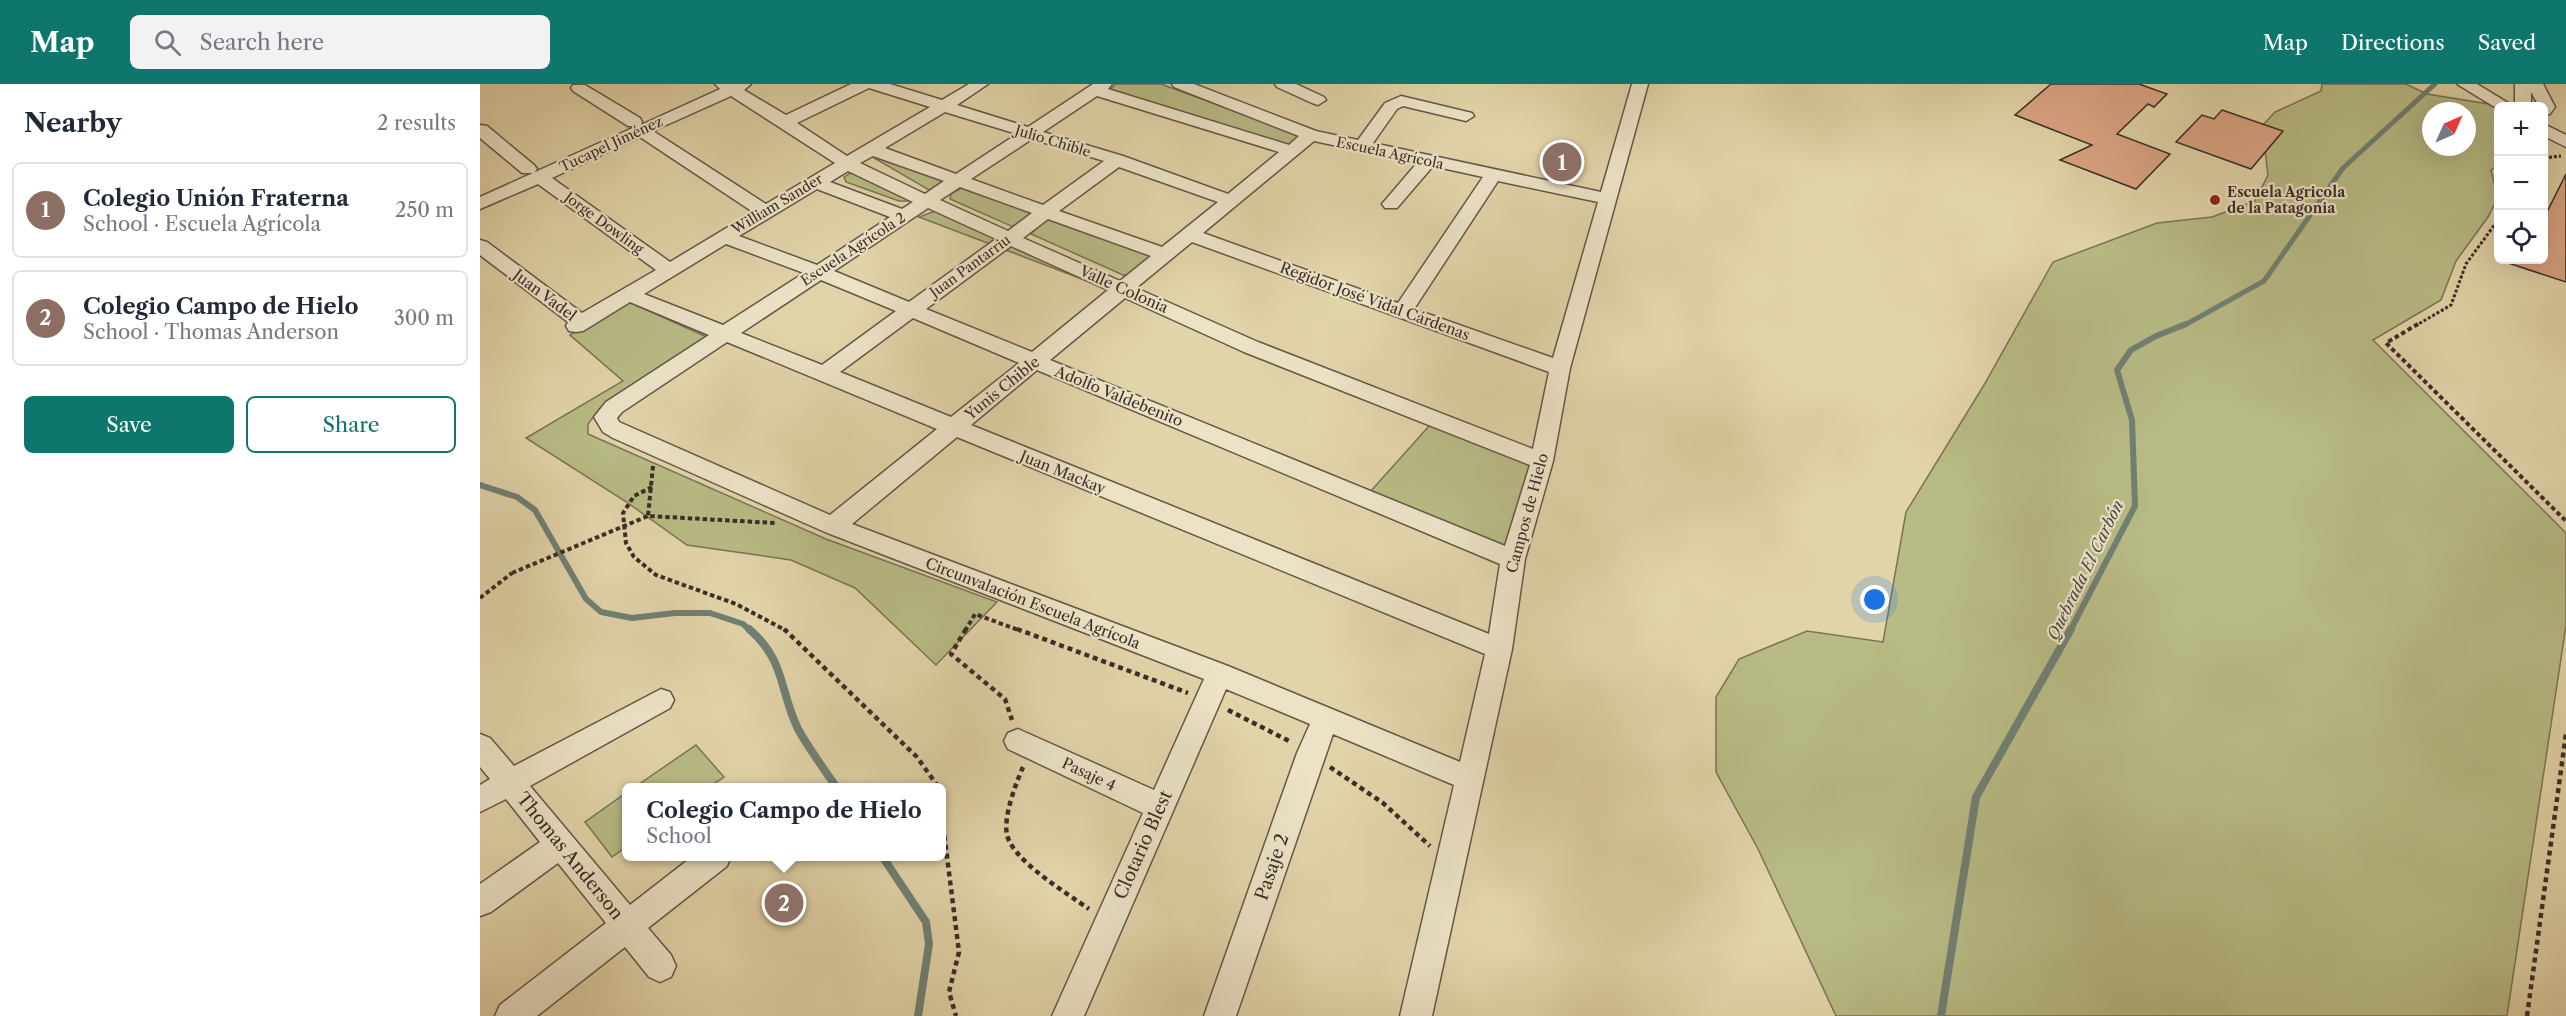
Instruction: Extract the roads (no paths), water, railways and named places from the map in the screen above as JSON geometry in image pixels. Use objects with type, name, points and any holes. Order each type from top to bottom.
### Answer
[{"type":"street","points":[[785,122],[864,84]]},
{"type":"street","name":"Julio Chible","points":[[874,84],[1118,160],[1232,201]]},
{"type":"street","name":"William Sander","points":[[579,324],[980,84]]},
{"type":"street","name":"Escuela Agrícola","points":[[1180,84],[1311,135],[1608,199]]},
{"type":"street","points":[[1283,84],[1318,100]]},
{"type":"street","name":"Campos de Hielo","points":[[1416,1016],[1452,865],[1468,778],[1499,649],[1513,559],[1542,460],[1560,368],[1640,84]]},
{"type":"street","points":[[2465,84],[2498,102]]},
{"type":"street","points":[[2523,84],[2523,102]]},
{"type":"street","points":[[2535,84],[2544,102]]},
{"type":"street","name":"Valle Colonia","points":[[729,85],[846,163],[926,201],[1251,347],[1542,460]]},
{"type":"street","name":"Tucapel Jiménez","points":[[480,204],[534,173],[729,85]]},
{"type":"street","points":[[1099,87],[1292,151]]},
{"type":"street","name":"Escuela Agrícola 2","points":[[605,417],[614,407],[1099,87]]},
{"type":"street","points":[[579,88],[766,212]]},
{"type":"street","points":[[1362,147],[1391,106],[1401,101],[1466,116]]},
{"type":"street","name":"Jorge Dowling","points":[[481,130],[534,173],[669,270]]},
{"type":"street","points":[[2548,131],[2566,142]]},
{"type":"street","name":"Yunis Chible","points":[[833,526],[1311,135]]},
{"type":"street","points":[[870,149],[1165,255]]},
{"type":"street","name":"Juan Pantarriu","points":[[824,374],[1118,160]]},
{"type":"street","points":[[1391,204],[1428,161]]},
{"type":"street","name":"Tucapel Jiménez","points":[[480,190],[534,173]]},
{"type":"street","points":[[1402,311],[1493,175]]},
{"type":"street","points":[[815,182],[904,216]]},
{"type":"street","name":"Regidor José Vidal Cárdenas","points":[[1190,235],[1560,368]]},
{"type":"street","name":"Adolfo Valdebenito","points":[[724,237],[819,272],[1513,559]]},
{"type":"street","name":"Juan Vadel","points":[[480,246],[579,324]]},
{"type":"street","name":"Juan Mackay","points":[[628,294],[1499,649]]},
{"type":"street","name":"Circunvalación Escuela Agrícola","points":[[605,417],[611,427],[654,448],[1213,687],[1326,719],[1468,778]]},
{"type":"street","name":"Clotario Blest","points":[[1068,1016],[1213,687]]},
{"type":"street","points":[[480,799],[661,700]]},
{"type":"street","name":"Pasaje 2","points":[[1220,1016],[1311,753],[1326,719]]},
{"type":"street","name":"Pasaje 4","points":[[1025,744],[1159,806]]},
{"type":"street","name":"Thomas Anderson","points":[[480,746],[660,966]]},
{"type":"street","points":[[480,902],[561,844]]},
{"type":"street","points":[[511,1016],[711,861]]},
{"type":"waterway","name":"Quebrada El Carbón","points":[[2183,326],[2264,281],[2343,168],[2435,84]]},
{"type":"waterway","name":"Quebrada El Carbón","points":[[2070,631],[2135,506],[2132,420],[2117,370],[2131,350],[2156,336],[2186,324]]},
{"type":"waterway","points":[[480,485],[517,497],[535,510],[586,599],[601,612],[632,618],[675,613],[710,613],[743,624],[751,631]]},
{"type":"waterway","name":"Quebrada El Carbón","points":[[1941,1016],[1976,797],[2071,629]]},
{"type":"waterway","points":[[751,631],[761,641],[776,664],[798,729],[834,783]]},
{"type":"waterway","points":[[885,861],[926,922],[929,944],[918,1016]]},
{"type":"place","name":"Colegio Unión Fraterna","points":[[1562,162]]},
{"type":"place","name":"Escuela Agricola de la Patagonia","points":[[2215,200]]},
{"type":"place","name":"Colegio Campo de Hielo","points":[[784,903]]}]
